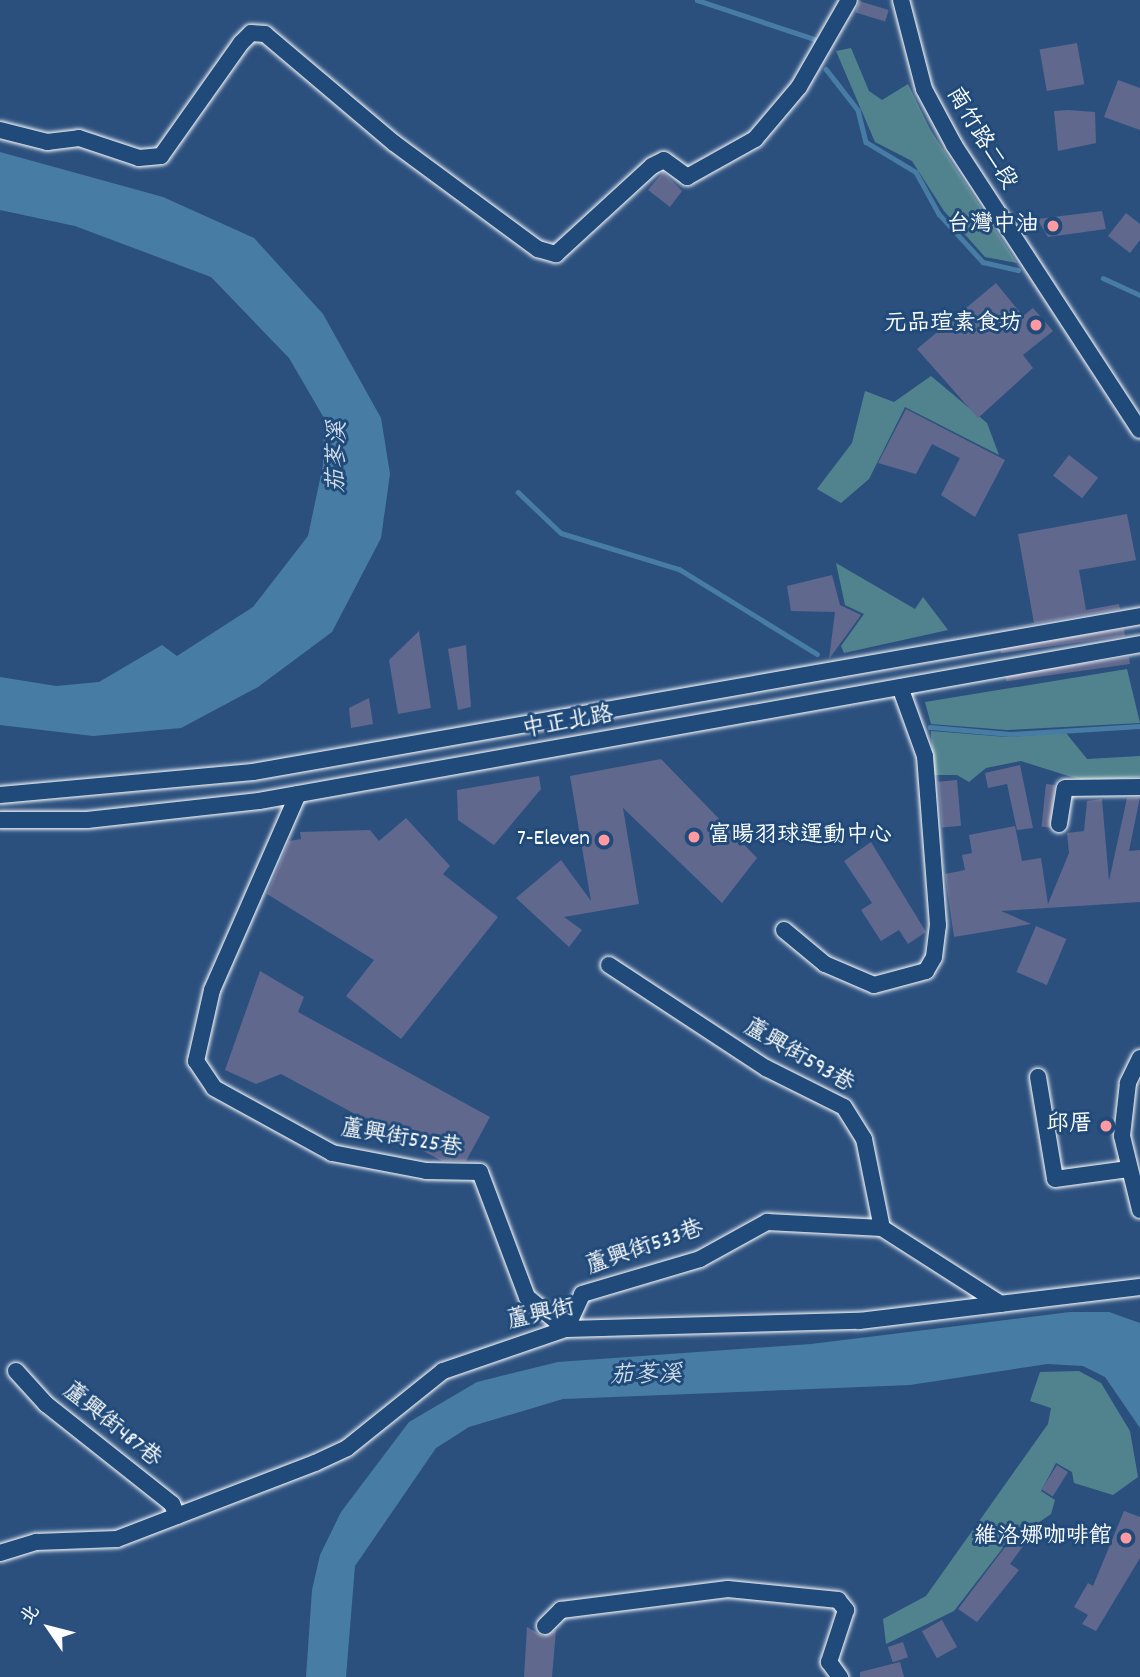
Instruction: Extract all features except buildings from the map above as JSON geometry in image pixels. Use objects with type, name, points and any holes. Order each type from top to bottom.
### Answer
[{"type":"street","points":[[0,130],[47,142],[79,138],[139,158],[160,156],[241,43],[251,33],[265,34],[394,143],[538,249],[556,254],[652,166],[664,160],[687,177],[755,139],[799,87],[849,0]]},
{"type":"street","name":"南竹路二段","points":[[901,0],[924,89],[954,145],[1140,430]]},
{"type":"street","name":"中正北路","points":[[0,795],[253,772],[1140,616]]},
{"type":"street","name":"中正北路","points":[[0,820],[87,820],[298,794],[1140,644]]},
{"type":"street","points":[[784,930],[825,964],[874,985],[926,971],[934,957],[938,925],[925,756],[900,687]]},
{"type":"street","points":[[1059,824],[1065,788],[1140,787]]},
{"type":"street","name":"蘆興街525巷","points":[[298,794],[212,990],[199,1039],[201,1073],[214,1088],[280,1130],[332,1153],[426,1171],[480,1172],[527,1297],[566,1329]]},
{"type":"street","name":"蘆興街593巷","points":[[609,965],[766,1068],[844,1107],[864,1139],[882,1228]]},
{"type":"street","points":[[1140,1058],[1123,1105],[1128,1169],[1140,1210]]},
{"type":"street","points":[[1038,1077],[1055,1179],[1128,1169]]},
{"type":"street","name":"蘆興街533巷","points":[[566,1329],[582,1294],[700,1259],[767,1222],[882,1228]]},
{"type":"street","points":[[882,1228],[1000,1304]]},
{"type":"street","name":"蘆興街","points":[[0,1553],[36,1542],[117,1539],[177,1516],[347,1448],[443,1371],[566,1329],[859,1321],[1140,1287]]},
{"type":"street","name":"蘆興街487巷","points":[[16,1371],[46,1404],[172,1504],[177,1516]]},
{"type":"street","points":[[545,1626],[561,1610],[728,1589],[838,1600],[846,1610],[829,1662],[840,1677]]},
{"type":"green space","points":[[851,48],[869,91],[882,100],[908,84],[930,129],[1017,263],[985,257],[944,211],[912,161],[875,142],[836,51]]},
{"type":"green space","points":[[931,376],[987,423],[999,455],[905,407],[869,479],[841,503],[817,489],[852,443],[865,391],[894,402]]},
{"type":"green space","points":[[836,563],[915,609],[923,597],[948,630],[844,653],[841,646],[864,614],[845,605]]},
{"type":"green space","points":[[1127,669],[1140,723],[1007,730],[931,724],[925,702]]},
{"type":"green space","points":[[931,731],[1007,737],[1066,733],[1087,759],[1140,756],[1140,777],[1081,780],[1021,761],[986,768],[969,782],[957,775],[933,775]]},
{"type":"green space","points":[[1079,1371],[1101,1383],[1130,1431],[1138,1477],[1113,1495],[1074,1483],[1072,1472],[1056,1463],[1041,1491],[1055,1500],[1051,1514],[1035,1525],[1022,1523],[954,1611],[886,1644],[883,1619],[926,1596],[1048,1424],[1051,1408],[1030,1401],[1040,1372]]},
{"type":"water","name":"茄苳溪","points":[[0,152],[163,197],[254,238],[323,314],[381,418],[390,474],[381,538],[332,632],[258,687],[181,728],[93,736],[0,725],[0,677],[56,686],[99,682],[162,645],[177,656],[253,607],[308,536],[323,465],[324,418],[289,358],[211,277],[75,226],[0,210]]},
{"type":"water","name":"茄苳溪","points":[[1070,1312],[1109,1312],[1140,1323],[1140,1428],[1105,1377],[1083,1366],[1047,1364],[910,1385],[563,1399],[469,1427],[436,1448],[355,1566],[346,1677],[306,1677],[312,1590],[320,1555],[341,1512],[409,1422],[477,1382],[558,1362],[811,1344]]},
{"type":"waterway","points":[[697,0],[817,40],[816,46]]},
{"type":"waterway","points":[[826,69],[858,110],[866,142],[916,172],[939,214],[983,262],[1018,270]]},
{"type":"waterway","points":[[1103,278],[1140,295]]},
{"type":"waterway","points":[[518,492],[561,533],[679,569],[817,654]]},
{"type":"waterway","points":[[930,727],[1010,734],[1140,726]]},
{"type":"place","name":"台灣中油","points":[[1053,226]]},
{"type":"place","name":"元品瑄素食坊","points":[[1036,325]]},
{"type":"place","name":"富暘羽球運動中心","points":[[694,837]]},
{"type":"place","name":"7-Eleven","points":[[604,840]]},
{"type":"place","name":"邱厝","points":[[1106,1126]]},
{"type":"place","name":"維洛娜咖啡館","points":[[1126,1538]]}]
